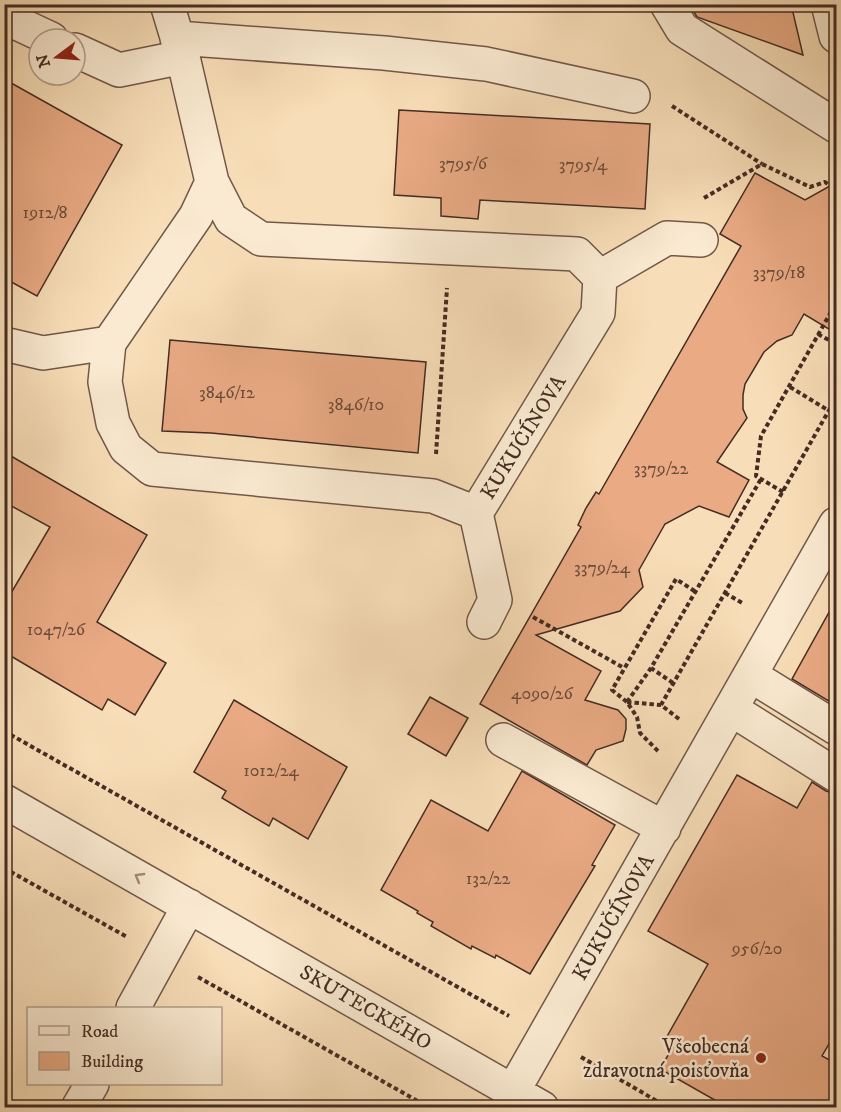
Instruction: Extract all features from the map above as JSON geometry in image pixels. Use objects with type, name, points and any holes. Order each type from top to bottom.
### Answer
[{"type":"street","points":[[167,4],[180,48],[212,182],[231,219],[261,239],[577,254],[600,277],[668,238],[701,240]]},
{"type":"street","points":[[667,4],[682,29],[837,126]]},
{"type":"street","points":[[828,4],[837,36]]},
{"type":"street","points":[[4,17],[27,28]]},
{"type":"street","points":[[87,56],[118,70],[180,48],[384,53],[486,64],[633,96]]},
{"type":"street","name":"KUKUČÍNOVA","points":[[212,182],[196,216],[110,343],[105,382],[113,423],[126,448],[152,469],[433,496],[476,513],[598,313],[600,277]]},
{"type":"street","points":[[4,344],[43,353],[110,343]]},
{"type":"street","points":[[476,513],[495,600],[484,622]]},
{"type":"street","name":"KUKUČÍNOVA","points":[[513,1091],[837,524]]},
{"type":"street","points":[[750,675],[837,728]]},
{"type":"street","points":[[731,710],[837,775]]},
{"type":"street","points":[[503,740],[664,828]]},
{"type":"street","name":"SKUTECKÉHO","points":[[4,801],[542,1107]]},
{"type":"street","points":[[134,1007],[189,906]]},
{"type":"street","points":[[78,1107],[91,1085]]},
{"type":"path","points":[[670,96],[672,107],[762,164],[810,187],[825,182],[837,190]]},
{"type":"path","points":[[699,201],[762,164]]},
{"type":"path","points":[[433,496],[449,248]]},
{"type":"path","points":[[783,492],[756,476],[761,436],[837,303]]},
{"type":"path","points":[[818,334],[836,344],[837,342]]},
{"type":"path","points":[[790,387],[837,415]]},
{"type":"path","points":[[661,705],[837,398]]},
{"type":"path","points":[[627,702],[651,668],[761,479]]},
{"type":"path","points":[[661,753],[640,733],[637,717],[627,702],[612,690],[676,579],[696,592]]},
{"type":"path","points":[[725,593],[745,604]]},
{"type":"path","points":[[533,617],[624,668]]},
{"type":"path","points":[[651,668],[674,683]]},
{"type":"path","points":[[627,702],[661,705],[679,720]]},
{"type":"path","points":[[4,731],[512,1018]]},
{"type":"path","points":[[4,868],[131,939]]},
{"type":"path","points":[[189,972],[430,1107]]},
{"type":"path","points":[[580,1057],[669,1107]]},
{"type":"building","points":[[689,4],[791,4],[803,55],[697,17]]},
{"type":"building","points":[[4,79],[122,145],[37,296],[4,278]]},
{"type":"building","points":[[399,110],[650,124],[645,209],[480,200],[478,219],[441,216],[441,198],[394,195]]},
{"type":"building","points":[[755,173],[805,200],[837,182],[837,334],[804,314],[792,335],[777,341],[764,352],[745,384],[743,409],[747,418],[717,462],[749,480],[729,517],[699,506],[665,524],[639,570],[643,587],[620,611],[536,635],[601,671],[585,700],[618,710],[626,719],[623,741],[596,750],[587,765],[480,704],[581,527],[578,525],[586,508],[596,492],[599,494],[741,246],[720,234]]},
{"type":"building","points":[[170,340],[426,362],[418,453],[211,433],[162,431]]},
{"type":"building","points":[[4,452],[147,535],[97,622],[166,663],[135,715],[108,699],[102,710],[4,652],[4,605],[50,527],[4,502]]},
{"type":"building","points":[[837,598],[837,706],[792,679]]},
{"type":"building","points":[[430,697],[468,718],[446,756],[408,734]]},
{"type":"building","points":[[234,700],[347,767],[308,839],[273,818],[269,826],[222,798],[226,791],[194,772]]},
{"type":"building","points":[[522,771],[615,825],[592,865],[595,866],[530,974],[496,955],[495,958],[472,946],[471,949],[431,926],[433,922],[417,913],[418,911],[381,890],[431,800],[488,831]]},
{"type":"building","points":[[737,775],[797,808],[812,782],[826,791],[837,794],[837,1030],[822,1056],[837,1064],[837,1107],[727,1107],[660,1069],[674,1045],[665,1040],[708,964],[648,931]]},
{"type":"place","name":"Všeobecná zdravotná poisťovňa","points":[[761,1058]]}]
